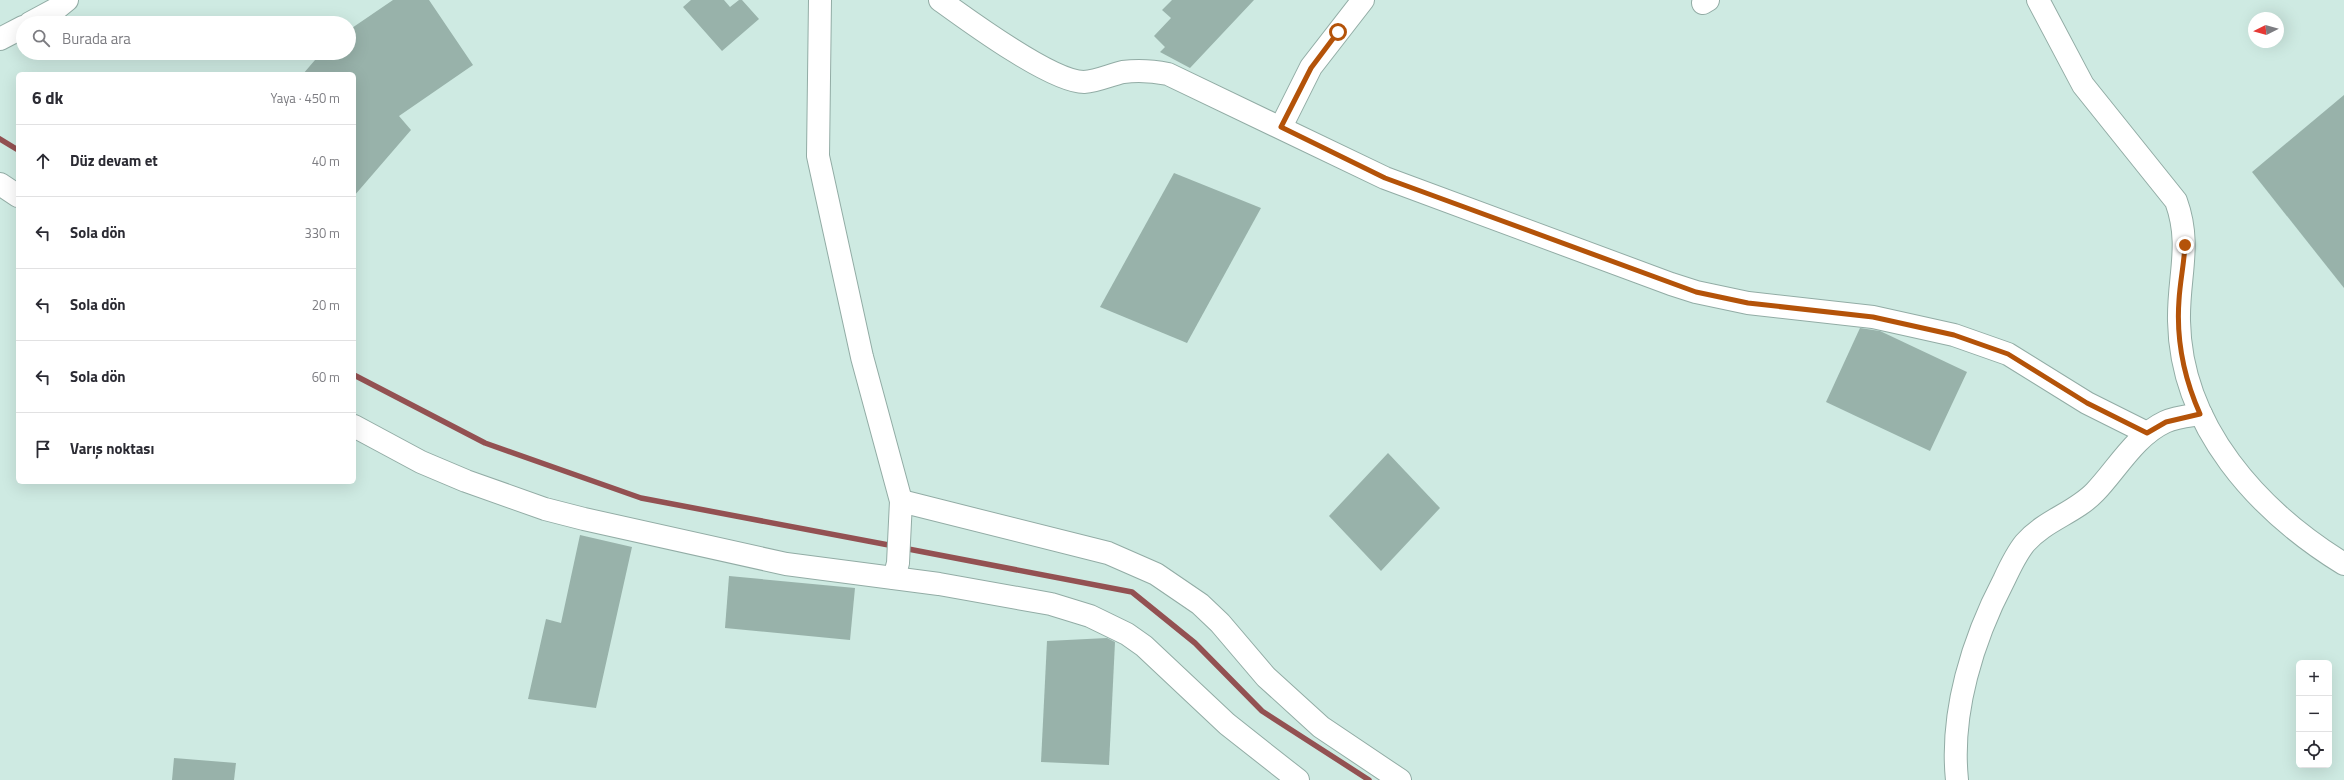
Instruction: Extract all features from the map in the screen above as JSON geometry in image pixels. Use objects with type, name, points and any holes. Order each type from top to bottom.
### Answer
[{"type":"street","points":[[43,16],[56,9],[66,0]]},
{"type":"street","points":[[820,0],[818,156],[862,357],[901,511],[896,570]]},
{"type":"street","points":[[940,0],[987,34],[1064,78],[1084,82],[1095,81],[1122,73],[1139,71],[1168,74],[1385,178],[1696,292],[1748,303],[1873,317],[1961,338],[2008,354],[2087,403],[2147,433]]},
{"type":"street","points":[[1281,127],[1311,68],[1363,0]]},
{"type":"street","points":[[2038,0],[2083,85],[2176,201],[2181,215],[2185,245],[2179,301],[2180,344],[2189,388],[2200,414],[2230,463],[2266,505],[2306,539],[2344,564]]},
{"type":"street","points":[[0,39],[16,31]]},
{"type":"street","points":[[0,184],[16,195]]},
{"type":"street","points":[[1957,780],[1958,731],[1971,661],[1991,605],[2016,556],[2036,532],[2083,503],[2147,433],[2166,422],[2200,414]]},
{"type":"street","points":[[356,427],[440,470],[545,509],[786,564],[896,570],[1078,611],[1109,624],[1127,634],[1160,659],[1227,724],[1298,780]]},
{"type":"street","points":[[901,511],[1108,553],[1156,574],[1200,604],[1220,623],[1266,677],[1321,728],[1400,780]]},
{"type":"building","points":[[393,0],[429,0],[473,65],[399,116],[411,130],[356,194],[356,72],[305,72],[315,60],[356,60],[356,25]]},
{"type":"building","points":[[691,0],[724,0],[730,7],[739,0],[742,0],[759,19],[722,51],[683,7]]},
{"type":"building","points":[[1172,0],[1254,0],[1190,68],[1160,52],[1165,47],[1154,36],[1171,18],[1162,10]]},
{"type":"building","points":[[2344,95],[2344,288],[2252,172]]},
{"type":"building","points":[[1174,173],[1261,208],[1187,343],[1100,307]]},
{"type":"building","points":[[1860,328],[1880,331],[1967,372],[1930,451],[1826,402]]},
{"type":"building","points":[[1388,453],[1440,508],[1381,571],[1329,516]]},
{"type":"building","points":[[580,535],[632,547],[596,708],[528,699],[546,619],[561,623]]},
{"type":"building","points":[[729,576],[855,588],[850,640],[725,628]]},
{"type":"building","points":[[1107,638],[1115,642],[1109,765],[1041,762],[1047,641]]},
{"type":"building","points":[[174,758],[236,763],[234,780],[172,780]]},
{"type":"waterway","points":[[0,139],[16,149]]},
{"type":"waterway","points":[[356,376],[485,443],[641,498],[894,546]]},
{"type":"waterway","points":[[903,548],[1132,592],[1195,643],[1262,711],[1369,780]]},
{"type":"route","points":[[1338,32],[1311,68],[1281,127],[1385,178],[1696,292],[1723,299],[1748,303],[1797,307],[1873,317],[1954,335],[2008,354],[2087,403],[2147,433],[2156,427],[2177,418],[2200,414],[2189,388],[2180,344],[2179,301],[2185,245]]}]
